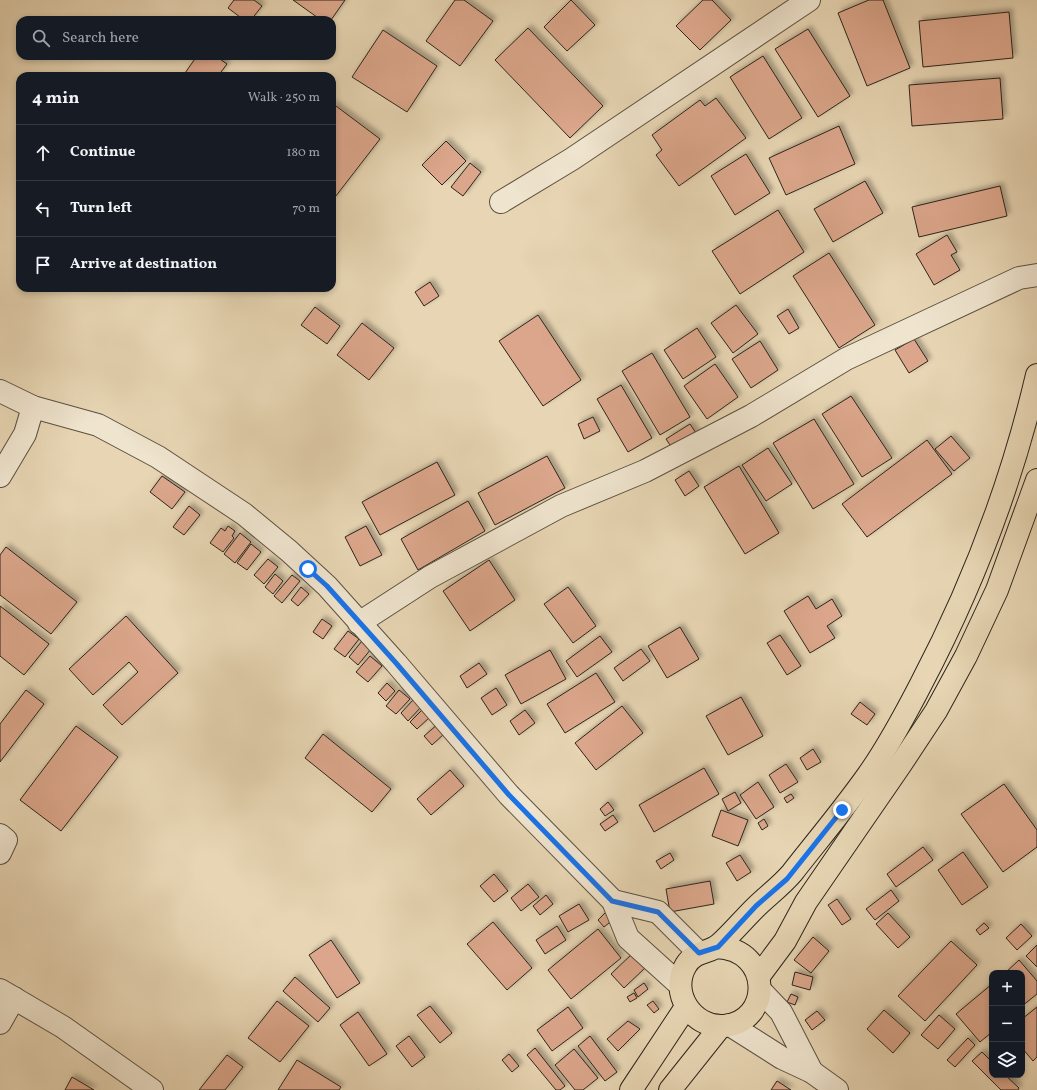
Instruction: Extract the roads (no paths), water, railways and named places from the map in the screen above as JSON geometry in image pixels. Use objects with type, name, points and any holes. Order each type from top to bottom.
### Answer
[{"type":"main road","points":[[726,1025],[708,1024],[696,1018],[686,1007],[682,997],[680,985],[686,965],[708,950],[787,879],[869,774],[902,721],[936,656],[965,592],[1007,480],[1037,375]]},
{"type":"main road","points":[[670,1090],[726,1025],[748,1015],[754,1006],[760,984],[806,902],[902,764],[936,711],[966,656],[997,590],[1037,480]]},
{"type":"main road","points":[[708,950],[737,950],[746,956],[754,965],[760,984]]},
{"type":"main road","points":[[631,1090],[686,1007]]},
{"type":"street","points":[[501,202],[572,159],[809,0]]},
{"type":"street","points":[[359,623],[430,577],[561,506],[645,472],[744,420],[846,359],[1019,278],[1037,275]]},
{"type":"street","points":[[0,391],[33,408],[98,425],[158,457],[244,514],[289,551],[327,586],[509,795],[612,901],[628,938],[680,985]]},
{"type":"street","points":[[0,476],[25,434],[33,408]]},
{"type":"street","points":[[0,834],[6,840],[0,853]]},
{"type":"street","points":[[612,901],[658,912],[708,950]]},
{"type":"street","points":[[760,984],[781,1012],[812,1072]]},
{"type":"street","points":[[0,1023],[7,994],[63,1026],[152,1090]]},
{"type":"street","points":[[726,1025],[782,1058],[812,1072],[837,1090]]}]
